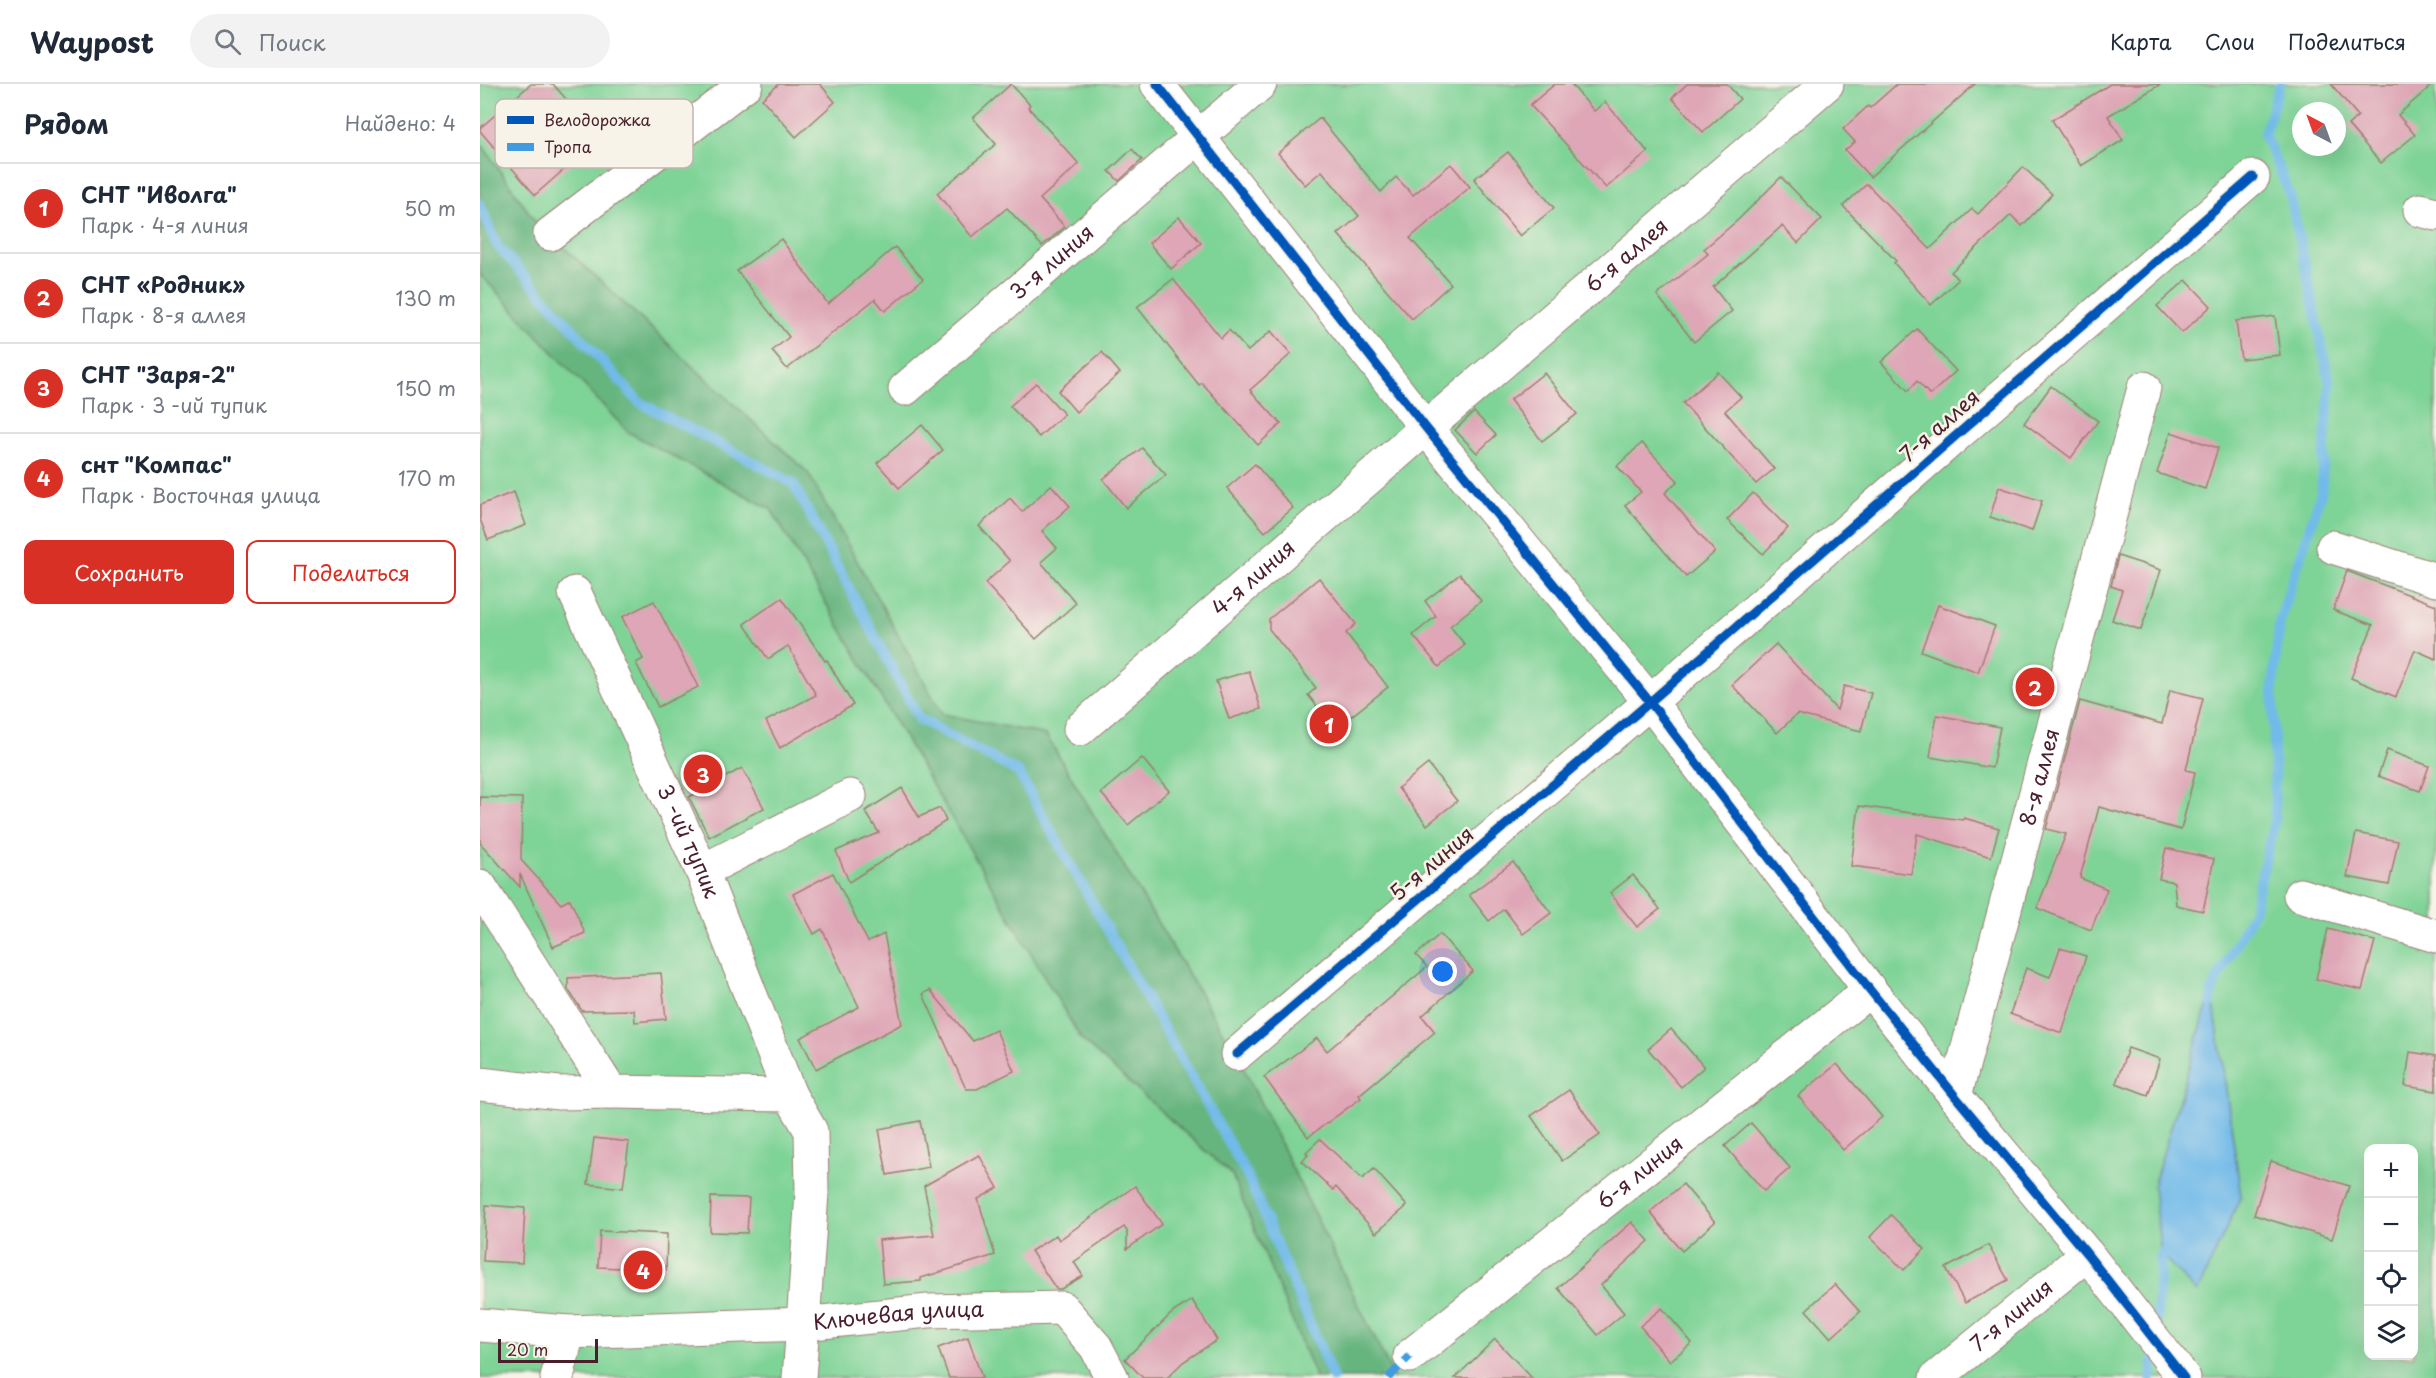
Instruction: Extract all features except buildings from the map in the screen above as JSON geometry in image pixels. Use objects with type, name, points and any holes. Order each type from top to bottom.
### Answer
[{"type":"street","points":[[693,125],[746,84]]},
{"type":"street","points":[[1157,84],[1426,428],[1650,702],[1870,990],[2087,1254],[2184,1378]]},
{"type":"street","name":"3-я линия","points":[[905,389],[1260,84]]},
{"type":"street","name":"6-я аллея","points":[[1426,428],[1827,84]]},
{"type":"street","points":[[550,234],[636,168]]},
{"type":"street","name":"7-я аллея","points":[[1650,702],[2253,177]]},
{"type":"street","name":"8-я аллея","points":[[1955,1096],[2144,388]]},
{"type":"street","name":"4-я линия","points":[[1080,729],[1426,428]]},
{"type":"street","points":[[2333,547],[2436,580]]},
{"type":"street","name":"3 -ий тупик","points":[[575,593],[702,871],[790,1095]]},
{"type":"street","name":"5-я линия","points":[[1237,1054],[1650,702]]},
{"type":"street","points":[[702,871],[850,796]]},
{"type":"street","points":[[480,886],[611,1092]]},
{"type":"street","points":[[2300,895],[2436,936]]},
{"type":"street","name":"6-я линия","points":[[1410,1356],[1870,990]]},
{"type":"street","points":[[480,1084],[559,1093],[790,1095]]},
{"type":"street","name":"Ключевая улица","points":[[790,1095],[811,1131],[812,1193],[803,1324],[928,1311],[1062,1308],[1096,1347],[1112,1378]]},
{"type":"street","name":"7-я линия","points":[[1935,1378],[2087,1254]]},
{"type":"street","points":[[480,1325],[568,1332],[803,1324],[799,1378]]},
{"type":"street","points":[[557,1378],[568,1332]]},
{"type":"green space","points":[[480,84],[2436,84],[2436,1378],[1394,1378],[1241,1063],[1046,735],[942,714],[808,473],[534,220],[498,168],[693,168],[693,99],[495,99],[495,164],[480,142]]},
{"type":"green space","points":[[480,142],[495,164],[495,168],[498,168],[534,220],[808,473],[942,714],[1046,735],[1241,1063],[1394,1378],[1316,1378],[1232,1175],[1081,1039],[771,509],[628,432],[480,274]]},
{"type":"green space","points":[[480,274],[628,432],[771,509],[1081,1039],[1232,1175],[1316,1378],[480,1378]]},
{"type":"water","points":[[2212,990],[2241,1196],[2197,1293],[2161,1254],[2153,1187]]},
{"type":"waterway","points":[[2211,1003],[2212,990],[2253,912],[2275,818],[2273,685],[2280,619],[2321,493],[2330,384],[2290,195],[2264,134],[2280,84]]},
{"type":"waterway","points":[[480,204],[496,244],[639,402],[793,483],[919,719],[1018,772],[1247,1175],[1333,1378]]},
{"type":"waterway","points":[[2156,1327],[2161,1254],[2172,1244]]},
{"type":"waterway","points":[[2151,1378],[2154,1356]]},
{"type":"marked path","points":[[1388,1378],[1410,1356]]},
{"type":"cycle path","points":[[1157,84],[1426,428],[1650,702],[1870,990],[2087,1254],[2184,1378]]},
{"type":"cycle path","points":[[1237,1054],[1650,702],[2253,177]]},
{"type":"place","name":"СНТ «Родник»","points":[[2035,687]]},
{"type":"place","name":"СНТ \"Иволга\"","points":[[1329,724]]},
{"type":"place","name":"СНТ \"Заря-2\"","points":[[703,774]]},
{"type":"place","name":"снт \"Компас\"","points":[[643,1270]]}]
